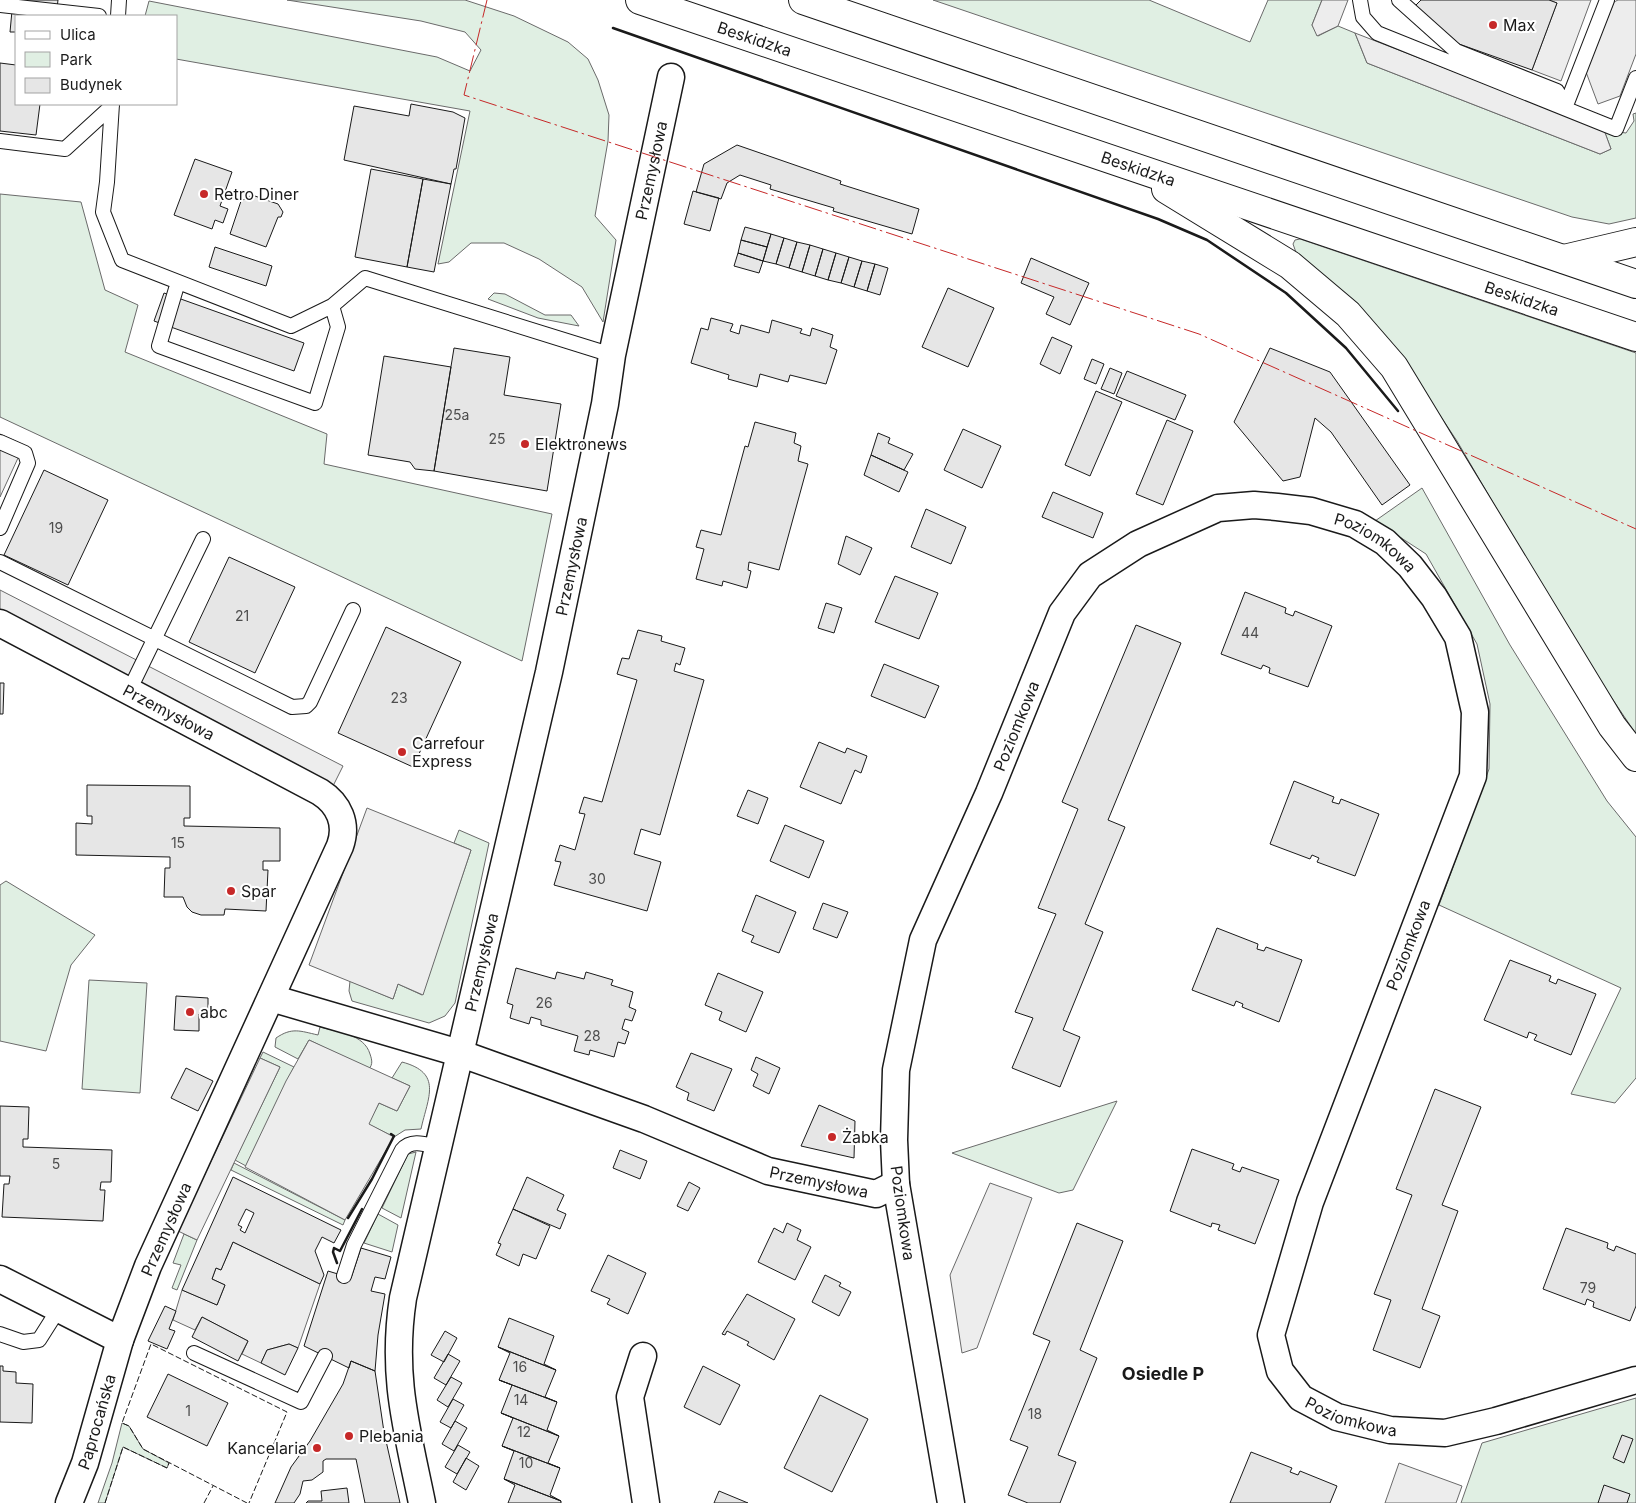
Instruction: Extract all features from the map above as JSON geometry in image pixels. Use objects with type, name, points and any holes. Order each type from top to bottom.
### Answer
[{"type":"main road","name":"Beskidzka","points":[[640,0],[1636,337]]},
{"type":"main road","points":[[811,2],[1636,284]]},
{"type":"main road","points":[[1123,162],[1290,265],[1348,314],[1394,367],[1612,726],[1636,757]]},
{"type":"main road","points":[[1563,259],[1636,242]]},
{"type":"street","name":"Przemysłowa","points":[[422,1503],[400,1397],[398,1347],[403,1298],[549,672],[604,404],[612,355],[671,77]]},
{"type":"street","name":"Poziomkowa","points":[[951,1503],[896,1184],[894,1140],[896,1070],[923,940],[990,792],[1062,613],[1090,575],[1138,544],[1218,508],[1254,505],[1311,511],[1355,524],[1385,542],[1410,566],[1439,605],[1458,637],[1475,712],[1473,776],[1310,1202],[1271,1335],[1280,1371],[1301,1398],[1337,1417],[1390,1430],[1445,1433],[1496,1421],[1636,1380]]},
{"type":"street","name":"Przemysłowa","points":[[0,623],[320,792],[334,804],[340,815],[343,827],[340,846],[148,1266],[120,1340]]},
{"type":"street","name":"Przemysłowa","points":[[272,998],[460,1053],[644,1119],[768,1171],[876,1194],[896,1184]]},
{"type":"street","points":[[0,1279],[120,1340]]},
{"type":"street","name":"Paprocańska","points":[[69,1503],[85,1463],[120,1340]]},
{"type":"street","points":[[643,1356],[630,1397],[646,1503]]},
{"type":"lane","points":[[118,15],[119,0]]},
{"type":"lane","points":[[1360,0],[1363,16],[1377,33],[1557,91],[1565,108],[1616,129],[1636,78]]},
{"type":"lane","points":[[1399,0],[1456,51],[1461,59]]},
{"type":"lane","points":[[1565,108],[1607,0]]},
{"type":"lane","points":[[0,5],[90,15]]},
{"type":"lane","points":[[112,105],[103,212],[122,260],[292,326],[332,306],[365,278],[612,355]]},
{"type":"lane","points":[[0,141],[65,149],[112,105]]},
{"type":"lane","points":[[178,282],[159,346],[315,403],[338,327],[332,306]]},
{"type":"lane","points":[[0,442],[25,453],[28,463],[1,524]]},
{"type":"lane","points":[[129,691],[203,539]]},
{"type":"lane","points":[[0,562],[285,704],[299,708],[310,702],[353,610]]},
{"type":"lane","points":[[344,1276],[354,1244],[402,1150],[405,1146],[413,1143],[438,1147]]},
{"type":"lane","points":[[0,1334],[24,1342],[39,1340],[58,1310]]},
{"type":"lane","points":[[194,1353],[301,1402],[324,1356]]},
{"type":"green space","points":[[287,0],[465,0],[514,16],[568,42],[588,59],[598,80],[609,115],[608,141],[595,216],[616,240],[603,322],[582,287],[539,259],[504,243],[471,243],[449,262],[438,264],[470,111],[178,59],[178,15],[145,15],[149,1],[437,57],[470,71],[481,50],[465,32],[421,21]]},
{"type":"green space","points":[[933,0],[1149,0],[1250,42],[1268,0],[1322,0],[1312,25],[1318,36],[1338,26],[1355,33],[1367,63],[1600,154],[1611,149],[1604,130],[1626,133],[1634,121],[1633,114],[1636,113],[1636,218],[1609,224],[1572,217]]},
{"type":"green space","points":[[0,194],[81,202],[105,290],[138,305],[125,352],[327,434],[324,464],[552,514],[522,661],[0,417]]},
{"type":"green space","points":[[1300,239],[1636,353],[1636,734],[1578,648],[1457,441],[1407,366],[1298,258],[1293,244],[1295,240]]},
{"type":"green space","points":[[494,293],[505,294],[545,315],[571,315],[579,326],[538,318],[488,299]]},
{"type":"green space","points":[[1422,488],[1510,645],[1607,801],[1636,837],[1636,1078],[1615,1103],[1571,1094],[1621,988],[1439,905],[1489,769],[1490,704],[1477,644],[1426,554],[1375,521]]},
{"type":"green space","points":[[459,830],[489,843],[455,1003],[445,1016],[429,1023],[352,1001],[349,991],[350,981],[393,999],[398,984],[422,995],[471,850],[454,843]]},
{"type":"green space","points":[[6,881],[95,935],[71,965],[46,1051],[0,1041],[0,885]]},
{"type":"green space","points":[[89,980],[147,983],[140,1093],[82,1089]]},
{"type":"green space","points":[[320,1027],[342,1032],[362,1042],[370,1054],[372,1064],[369,1069],[309,1040],[298,1059],[275,1047],[276,1038],[287,1032],[296,1031],[318,1035]]},
{"type":"green space","points":[[263,1052],[294,1067],[246,1166],[235,1160],[280,1067],[260,1058]]},
{"type":"green space","points":[[402,1062],[415,1067],[423,1073],[428,1080],[429,1097],[421,1129],[405,1130],[394,1137],[368,1124],[379,1103],[397,1111],[410,1086],[392,1078]]},
{"type":"green space","points":[[1117,1101],[1073,1190],[1059,1193],[952,1153]]},
{"type":"green space","points":[[416,1152],[401,1218],[382,1208],[408,1154]]},
{"type":"green space","points":[[234,1163],[345,1220],[343,1225],[231,1170]]},
{"type":"green space","points":[[378,1214],[398,1225],[392,1252],[364,1243]]},
{"type":"green space","points":[[184,1234],[197,1240],[177,1290],[172,1288],[181,1265],[173,1263]]},
{"type":"green space","points":[[1636,1398],[1636,1503],[1461,1503],[1482,1443]]},
{"type":"green space","points":[[122,1423],[129,1426],[143,1449],[169,1463],[167,1468],[123,1447],[105,1503],[98,1503],[112,1463]]},
{"type":"shaded area","points":[[1322,0],[1348,0],[1338,26],[1317,36],[1312,25]]},
{"type":"shaded area","points":[[1549,0],[1591,0],[1561,81],[1532,70],[1557,3]]},
{"type":"shaded area","points":[[1618,0],[1636,0],[1636,54],[1620,96],[1598,104],[1586,72],[1614,2]]},
{"type":"shaded area","points":[[1355,33],[1604,130],[1611,149],[1600,154],[1367,63]]},
{"type":"shaded area","points":[[0,434],[24,445],[0,497]]},
{"type":"shaded area","points":[[0,590],[343,766],[331,790],[0,616]]},
{"type":"shaded area","points":[[367,808],[471,850],[423,995],[398,984],[393,999],[309,965]]},
{"type":"shaded area","points":[[309,1040],[410,1086],[397,1111],[379,1103],[369,1124],[394,1137],[345,1220],[245,1167],[286,1081]]},
{"type":"shaded area","points":[[260,1058],[280,1067],[197,1240],[178,1231]]},
{"type":"shaded area","points":[[990,1183],[1032,1198],[977,1348],[962,1353],[950,1275]]},
{"type":"shaded area","points":[[233,1242],[320,1284],[298,1348],[289,1344],[267,1350],[261,1363],[242,1354],[248,1341],[202,1317],[195,1330],[173,1320],[182,1290],[217,1305],[225,1285],[212,1279],[216,1268],[221,1270]]},
{"type":"shaded area","points":[[1399,1463],[1462,1486],[1456,1503],[1385,1503]]},
{"type":"building","points":[[13,0],[58,0],[56,15],[15,15],[15,32],[10,32]]},
{"type":"building","name":"Max","points":[[1421,0],[1549,0],[1557,3],[1532,70],[1459,44],[1415,6]]},
{"type":"building","points":[[0,63],[15,65],[15,105],[40,105],[36,135],[0,131]]},
{"type":"building","points":[[411,104],[453,112],[465,118],[456,169],[454,169],[451,184],[344,160],[354,106],[409,116]]},
{"type":"building","points":[[737,145],[841,181],[840,184],[919,209],[912,234],[833,211],[834,208],[770,189],[771,185],[740,175],[727,183],[721,199],[696,192],[704,164]]},
{"type":"building","points":[[195,159],[232,172],[220,206],[228,209],[223,223],[215,220],[212,229],[174,215]]},
{"type":"building","points":[[371,169],[423,179],[407,267],[355,257]]},
{"type":"building","points":[[423,179],[451,184],[434,272],[407,267]]},
{"type":"building","points":[[693,191],[719,198],[710,231],[684,224]]},
{"type":"building","points":[[252,195],[278,204],[283,212],[281,217],[278,217],[266,247],[230,234],[241,201]]},
{"type":"building","points":[[745,227],[771,234],[767,247],[741,240]]},
{"type":"building","points":[[771,234],[784,238],[776,264],[763,261]]},
{"type":"building","points":[[784,238],[797,242],[789,268],[776,264]]},
{"type":"building","points":[[741,240],[767,247],[763,261],[738,253]]},
{"type":"building","points":[[797,242],[810,245],[802,272],[789,268]]},
{"type":"building","points":[[810,245],[823,249],[815,276],[802,272]]},
{"type":"building","points":[[215,247],[272,266],[266,286],[209,267]]},
{"type":"building","points":[[823,249],[836,253],[828,280],[815,276]]},
{"type":"building","points":[[738,253],[763,261],[759,273],[734,266]]},
{"type":"building","points":[[836,253],[849,257],[841,283],[828,280]]},
{"type":"building","points":[[849,257],[862,261],[854,287],[841,283]]},
{"type":"building","points":[[1031,258],[1089,283],[1070,325],[1046,314],[1054,297],[1021,283]]},
{"type":"building","points":[[862,261],[875,264],[867,291],[854,287]]},
{"type":"building","points":[[875,264],[888,268],[880,295],[867,291]]},
{"type":"building","points":[[948,288],[994,308],[968,367],[922,347]]},
{"type":"building","points":[[164,293],[304,343],[294,371],[154,321]]},
{"type":"building","points":[[711,318],[733,324],[730,331],[739,334],[741,325],[769,333],[772,320],[802,329],[800,333],[810,336],[812,328],[833,335],[830,347],[837,350],[826,384],[790,375],[788,382],[760,374],[757,387],[728,379],[729,375],[691,363],[701,328],[708,330]]},
{"type":"building","points":[[1052,337],[1072,346],[1060,374],[1040,364]]},
{"type":"building","points":[[454,348],[510,357],[504,395],[561,404],[547,491],[434,471]]},
{"type":"building","points":[[1270,348],[1330,372],[1410,485],[1382,505],[1331,432],[1315,418],[1300,477],[1283,481],[1234,422]]},
{"type":"building","points":[[384,356],[451,367],[434,471],[415,469],[410,462],[368,455]]},
{"type":"building","points":[[1092,359],[1104,364],[1096,384],[1084,379]]},
{"type":"building","points":[[1110,368],[1122,373],[1114,394],[1101,389]]},
{"type":"building","points":[[1127,371],[1186,395],[1175,420],[1116,396]]},
{"type":"building","points":[[1096,391],[1122,402],[1090,476],[1065,465]]},
{"type":"building","points":[[1167,420],[1193,431],[1163,505],[1136,494]]},
{"type":"building","points":[[755,422],[796,433],[794,443],[801,446],[798,461],[808,464],[779,570],[749,562],[748,570],[751,571],[747,588],[723,581],[722,586],[696,579],[704,549],[696,547],[701,530],[721,535],[745,446],[748,447]]},
{"type":"building","points":[[963,429],[1001,446],[982,488],[944,470]]},
{"type":"building","points":[[878,433],[890,438],[888,443],[913,454],[904,470],[871,455]]},
{"type":"building","points":[[871,455],[908,472],[899,492],[864,475]]},
{"type":"building","points":[[44,470],[108,500],[68,585],[4,555]]},
{"type":"building","points":[[1053,492],[1103,513],[1093,538],[1042,517]]},
{"type":"building","points":[[926,509],[966,527],[951,564],[911,547]]},
{"type":"building","points":[[846,536],[872,548],[860,575],[838,564]]},
{"type":"building","points":[[229,557],[295,587],[255,673],[189,642]]},
{"type":"building","points":[[895,576],[938,593],[919,639],[875,622]]},
{"type":"building","points":[[1245,592],[1286,608],[1285,613],[1293,616],[1295,611],[1332,626],[1308,687],[1269,673],[1270,668],[1263,665],[1261,669],[1221,654]]},
{"type":"building","points":[[826,603],[842,608],[834,633],[818,628]]},
{"type":"building","points":[[1136,625],[1181,643],[1108,820],[1125,827],[1085,924],[1103,932],[1063,1030],[1080,1037],[1060,1087],[1012,1068],[1033,1018],[1015,1012],[1056,914],[1038,908],[1078,809],[1062,802]]},
{"type":"building","points":[[386,627],[461,662],[413,767],[338,733]]},
{"type":"building","points":[[638,630],[662,636],[661,641],[685,648],[680,665],[676,663],[674,671],[704,680],[660,835],[641,829],[634,854],[661,862],[647,911],[554,885],[561,862],[555,861],[560,845],[575,850],[585,814],[579,813],[584,797],[602,802],[637,680],[617,674],[622,658],[629,659]]},
{"type":"building","points":[[884,664],[939,686],[925,718],[871,696]]},
{"type":"building","points":[[0,683],[4,683],[3,714],[0,714]]},
{"type":"building","points":[[819,742],[845,753],[847,748],[867,756],[861,773],[855,770],[841,804],[800,787]]},
{"type":"building","points":[[1294,781],[1334,797],[1332,802],[1339,804],[1341,799],[1379,814],[1355,876],[1317,862],[1319,858],[1312,855],[1310,859],[1270,844]]},
{"type":"building","points":[[87,785],[190,786],[190,818],[184,818],[184,826],[280,828],[280,861],[263,861],[263,870],[268,870],[266,911],[225,909],[224,915],[201,915],[192,912],[187,907],[183,897],[164,897],[165,868],[170,868],[170,857],[76,855],[76,823],[92,824],[92,816],[87,816]]},
{"type":"building","points":[[748,790],[768,798],[758,824],[737,816]]},
{"type":"building","points":[[785,825],[824,841],[809,878],[770,861]]},
{"type":"building","points":[[756,895],[796,912],[779,953],[751,942],[754,936],[742,931]]},
{"type":"building","points":[[823,903],[848,912],[837,938],[813,929]]},
{"type":"building","points":[[1217,928],[1258,944],[1257,949],[1264,951],[1266,947],[1302,960],[1279,1022],[1242,1007],[1243,1004],[1236,1001],[1234,1006],[1192,990]]},
{"type":"building","points":[[1510,960],[1551,976],[1549,981],[1556,984],[1558,979],[1596,994],[1571,1055],[1534,1040],[1537,1035],[1529,1032],[1527,1038],[1484,1020]]},
{"type":"building","points":[[516,968],[555,979],[557,972],[584,979],[586,972],[613,980],[611,985],[633,992],[629,1007],[636,1010],[632,1021],[625,1019],[622,1029],[629,1032],[625,1044],[618,1042],[614,1057],[590,1050],[589,1055],[574,1051],[578,1036],[541,1025],[541,1020],[531,1017],[529,1024],[510,1018],[513,1005],[507,1003]]},
{"type":"building","points":[[718,973],[763,992],[746,1032],[719,1020],[722,1012],[705,1005]]},
{"type":"building","points":[[176,996],[208,998],[208,1014],[199,1014],[199,1031],[174,1030]]},
{"type":"building","points":[[691,1053],[732,1069],[714,1111],[687,1100],[689,1093],[676,1087]]},
{"type":"building","points":[[756,1057],[780,1068],[769,1094],[753,1086],[758,1074],[751,1070]]},
{"type":"building","points":[[186,1068],[213,1081],[198,1111],[171,1098]]},
{"type":"building","points":[[1435,1089],[1481,1107],[1442,1205],[1458,1211],[1422,1309],[1440,1316],[1420,1368],[1373,1350],[1391,1300],[1374,1294],[1412,1195],[1396,1189]]},
{"type":"building","points":[[819,1105],[855,1121],[854,1158],[801,1146]]},
{"type":"building","points":[[0,1106],[29,1107],[28,1139],[23,1139],[23,1147],[112,1150],[111,1182],[101,1182],[100,1190],[105,1190],[103,1221],[2,1217],[4,1184],[9,1184],[10,1176],[0,1176]]},
{"type":"building","points":[[1192,1149],[1234,1164],[1232,1169],[1240,1172],[1242,1167],[1279,1180],[1255,1244],[1218,1230],[1220,1225],[1212,1223],[1211,1227],[1170,1211]]},
{"type":"building","points":[[620,1150],[647,1161],[640,1179],[613,1168]]},
{"type":"building","points":[[233,1177],[341,1230],[334,1243],[322,1237],[315,1251],[324,1275],[320,1284],[233,1242],[221,1270],[216,1268],[212,1279],[225,1285],[217,1305],[182,1290]],"holes":[[[246,1209],[254,1213],[245,1233],[240,1230],[242,1227],[238,1225]]]},
{"type":"building","points":[[527,1177],[564,1195],[557,1210],[566,1214],[560,1229],[513,1209]]},
{"type":"building","points":[[689,1182],[700,1188],[688,1211],[677,1206]]},
{"type":"building","points":[[513,1209],[550,1226],[536,1259],[523,1254],[519,1266],[496,1255],[501,1244],[498,1243]]},
{"type":"building","points":[[787,1223],[801,1230],[797,1240],[811,1247],[795,1280],[758,1262],[774,1228],[783,1233]]},
{"type":"building","points":[[1077,1223],[1123,1241],[1080,1350],[1097,1358],[1058,1455],[1076,1462],[1060,1503],[1028,1503],[1008,1495],[1028,1447],[1010,1440],[1050,1341],[1033,1334]]},
{"type":"building","points":[[1566,1228],[1608,1243],[1607,1248],[1614,1251],[1616,1246],[1636,1254],[1636,1306],[1630,1321],[1593,1307],[1594,1302],[1587,1299],[1585,1305],[1543,1289]]},
{"type":"building","points":[[361,1248],[391,1257],[385,1279],[375,1277],[371,1291],[385,1294],[378,1335],[375,1371],[351,1361],[349,1368],[304,1346],[328,1271],[351,1278]]},
{"type":"building","points":[[608,1255],[646,1273],[628,1314],[607,1304],[610,1299],[591,1291]]},
{"type":"building","points":[[825,1275],[841,1283],[839,1286],[851,1292],[839,1316],[812,1302]]},
{"type":"building","points":[[747,1294],[795,1319],[774,1360],[747,1345],[749,1342],[727,1331],[725,1335],[722,1334]]},
{"type":"building","points":[[165,1306],[176,1311],[169,1329],[175,1331],[167,1349],[148,1341]]},
{"type":"building","points":[[202,1317],[248,1341],[238,1361],[192,1337]]},
{"type":"building","points":[[509,1318],[554,1336],[544,1364],[556,1370],[498,1347]]},
{"type":"building","points":[[445,1331],[457,1338],[444,1362],[431,1355]]},
{"type":"building","points":[[289,1344],[298,1348],[285,1375],[261,1363],[267,1350]]},
{"type":"building","points":[[498,1347],[556,1370],[545,1397],[557,1402],[499,1380],[510,1353]]},
{"type":"building","points":[[448,1354],[460,1361],[446,1385],[434,1378]]},
{"type":"building","name":"Plebania","points":[[351,1361],[375,1371],[384,1432],[400,1503],[365,1503],[356,1459],[326,1459],[323,1461],[323,1472],[312,1480],[303,1481],[300,1494],[294,1503],[275,1503],[291,1467],[310,1441],[343,1384]]},
{"type":"building","points":[[0,1366],[3,1366],[3,1371],[16,1372],[16,1383],[33,1384],[32,1423],[0,1422]]},
{"type":"building","points":[[703,1366],[740,1385],[720,1425],[684,1407]]},
{"type":"building","points":[[168,1374],[228,1403],[207,1446],[147,1417]]},
{"type":"building","points":[[451,1377],[462,1383],[448,1407],[437,1400]]},
{"type":"building","points":[[499,1380],[557,1402],[547,1430],[559,1436],[501,1413],[512,1385]]},
{"type":"building","points":[[820,1395],[868,1419],[832,1492],[784,1468]]},
{"type":"building","points":[[453,1399],[464,1405],[451,1428],[440,1422]]},
{"type":"building","points":[[501,1413],[559,1436],[548,1463],[560,1468],[502,1446],[513,1418]]},
{"type":"building","points":[[455,1421],[467,1428],[454,1451],[442,1444]]},
{"type":"building","points":[[1622,1435],[1633,1439],[1624,1463],[1613,1458]]},
{"type":"building","points":[[458,1445],[470,1452],[457,1474],[445,1467]]},
{"type":"building","points":[[502,1446],[560,1468],[550,1495],[561,1501],[504,1479],[514,1451]]},
{"type":"building","points":[[1251,1452],[1292,1468],[1290,1472],[1298,1475],[1300,1471],[1337,1486],[1330,1503],[1230,1503]]},
{"type":"building","points":[[466,1458],[479,1466],[466,1490],[453,1482]]},
{"type":"building","points":[[504,1479],[561,1501],[561,1503],[508,1503],[515,1485]]},
{"type":"building","points":[[1604,1485],[1630,1494],[1627,1503],[1598,1503]]},
{"type":"building","points":[[347,1488],[349,1503],[306,1503],[308,1501],[322,1501],[321,1491]]},
{"type":"building","points":[[719,1491],[748,1503],[714,1503]]},
{"type":"fence","points":[[247,1503],[143,1449],[129,1426],[122,1423],[151,1344],[287,1412],[249,1503]]},
{"type":"fence","points":[[105,1503],[123,1447],[167,1468],[169,1463]]},
{"type":"fence","points":[[204,1503],[213,1486]]},
{"type":"wall","points":[[613,28],[1158,219],[1207,240],[1286,293],[1346,348],[1398,411]]},
{"type":"wall","points":[[348,1218],[372,1179],[394,1136],[391,1134]]},
{"type":"wall","points":[[337,1263],[333,1252],[334,1248],[340,1251],[362,1209]]},
{"type":"power","points":[[487,0],[464,95],[1199,334],[1636,529]]},
{"type":"place","name":"Max","points":[[1493,25]]},
{"type":"place","name":"Retro Diner","points":[[204,194]]},
{"type":"place","name":"Elektronews","points":[[525,444]]},
{"type":"place","name":"Carrefour Express","points":[[402,752]]},
{"type":"place","name":"Spar","points":[[231,891]]},
{"type":"place","name":"abc","points":[[190,1012]]},
{"type":"place","name":"Żabka","points":[[832,1137]]},
{"type":"place","name":"Plebania","points":[[349,1436]]},
{"type":"place","name":"Kancelaria","points":[[317,1448]]},
{"type":"district","name":"Osiedle P","points":[[1163,1373]]}]
